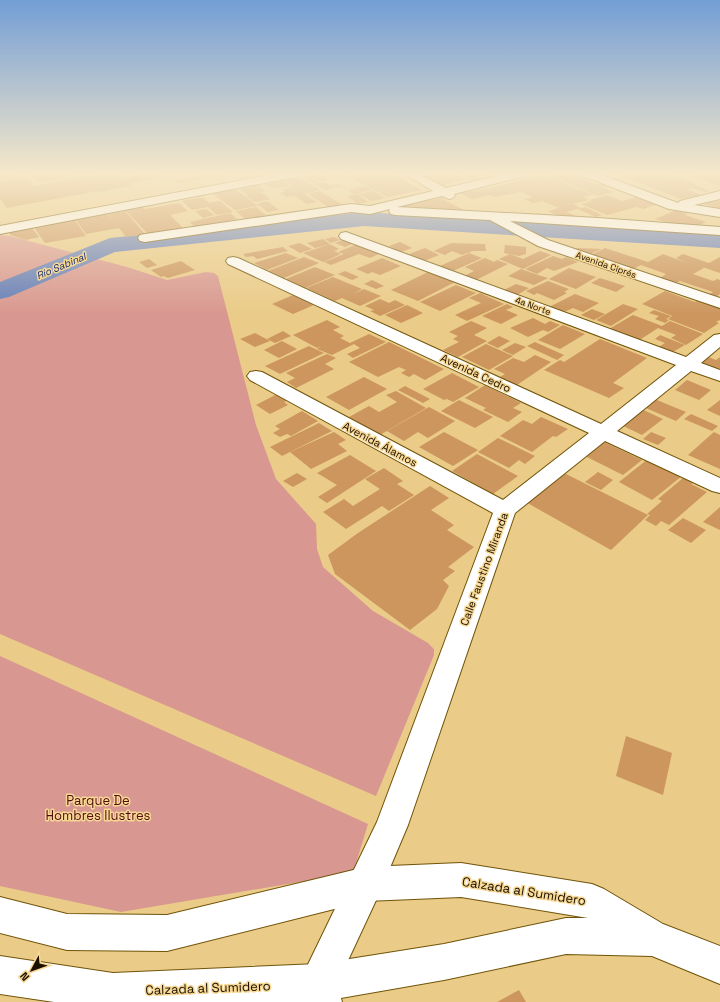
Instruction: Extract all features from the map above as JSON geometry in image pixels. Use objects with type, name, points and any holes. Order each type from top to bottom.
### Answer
[{"type":"street","points":[[0,226],[29,221]]},
{"type":"street","points":[[0,230],[46,221]]},
{"type":"street","points":[[145,238],[264,221]]},
{"type":"street","name":"Avenida Ciprés","points":[[499,221],[539,241],[720,303]]},
{"type":"street","points":[[572,221],[720,231]]},
{"type":"street","points":[[598,222],[604,221]]},
{"type":"street","name":"4a Norte","points":[[346,236],[720,376]]},
{"type":"street","name":"Avenida Cedro","points":[[233,261],[720,486]]},
{"type":"street","name":"Calle Faustino Miranda","points":[[321,993],[392,825],[505,510],[720,339]]},
{"type":"street","name":"Avenida Álamos","points":[[256,376],[505,510]]},
{"type":"street","name":"Calzada al Sumidero","points":[[0,915],[67,932],[167,933],[366,884],[461,880],[592,901],[652,938]]},
{"type":"street","name":"Calzada al Sumidero","points":[[0,975],[112,992],[321,993],[444,962],[566,936],[652,938]]},
{"type":"street","points":[[652,938],[720,965]]},
{"type":"green space","points":[[0,235],[10,236],[127,267],[167,280],[206,272],[214,273],[218,276],[256,425],[276,479],[316,524],[317,549],[323,567],[373,611],[428,643],[434,649],[434,655],[376,796],[0,634]]},
{"type":"green space","name":"Parque De Hombres Ilustres","points":[[0,656],[368,824],[353,873],[121,912],[0,886]]},
{"type":"building","points":[[76,221],[86,236],[45,243],[33,226]]},
{"type":"building","points":[[77,221],[113,221],[114,222],[113,221],[133,221],[145,234],[126,237],[119,228],[86,234]]},
{"type":"building","points":[[135,221],[176,221],[184,229],[149,235]]},
{"type":"building","points":[[196,221],[229,221],[196,228],[190,222]]},
{"type":"building","points":[[661,221],[706,222],[691,229]]},
{"type":"building","points":[[32,228],[39,237],[26,240],[10,235],[10,232]]},
{"type":"building","points":[[334,237],[340,240],[331,243],[325,239]]},
{"type":"building","points":[[323,239],[330,244],[315,248],[307,243]]},
{"type":"building","points":[[343,240],[352,244],[345,247],[335,243]]},
{"type":"building","points":[[400,242],[412,248],[401,252],[389,246]]},
{"type":"building","points":[[300,243],[312,249],[300,253],[288,246]]},
{"type":"building","points":[[451,243],[485,244],[486,251],[473,251],[462,255],[452,251],[445,255],[434,251]]},
{"type":"building","points":[[330,244],[339,249],[334,251],[341,254],[323,262],[303,253]]},
{"type":"building","points":[[355,245],[379,254],[370,258],[359,254],[331,265],[324,262],[344,254],[338,252]]},
{"type":"building","points":[[505,245],[526,247],[526,254],[519,256],[504,253]]},
{"type":"building","points":[[283,247],[288,251],[257,259],[253,256],[246,257],[243,254]]},
{"type":"building","points":[[425,248],[439,255],[424,261],[409,254]]},
{"type":"building","points":[[605,248],[648,262],[663,254],[687,263],[676,258],[683,254],[709,263],[720,257],[720,273],[702,267],[704,268],[693,274],[713,281],[717,279],[720,280],[720,294],[716,297],[710,294],[713,292],[680,281],[676,283],[660,278],[666,274],[641,265],[633,269],[591,255]]},
{"type":"building","points":[[575,249],[601,249],[589,255]]},
{"type":"building","points":[[540,251],[551,255],[523,269],[499,259],[510,254],[523,259]]},
{"type":"building","points":[[286,253],[298,258],[267,270],[254,263]]},
{"type":"building","points":[[469,253],[482,258],[453,271],[440,266]]},
{"type":"building","points":[[553,256],[562,259],[566,257],[578,262],[554,271],[547,268],[537,274],[525,269]]},
{"type":"building","points":[[304,257],[319,263],[284,278],[268,271]]},
{"type":"building","points":[[382,258],[401,266],[380,275],[372,272],[368,274],[356,269]]},
{"type":"building","points":[[485,258],[494,262],[497,260],[508,264],[476,280],[464,276],[474,271],[465,267]]},
{"type":"building","points":[[149,259],[157,265],[147,268],[139,262]]},
{"type":"building","points":[[181,261],[195,270],[168,278],[164,276],[161,277],[151,270]]},
{"type":"building","points":[[315,267],[335,275],[305,288],[286,279]]},
{"type":"building","points":[[569,268],[596,277],[576,289],[549,279]]},
{"type":"building","points":[[521,269],[548,278],[534,285],[508,276]]},
{"type":"building","points":[[345,271],[359,277],[352,280],[338,274]]},
{"type":"building","points":[[428,272],[455,282],[418,301],[391,290]]},
{"type":"building","points":[[333,277],[362,289],[353,294],[364,289],[381,296],[360,306],[342,298],[335,301],[306,288]]},
{"type":"building","points":[[600,278],[625,286],[616,292],[591,283]]},
{"type":"building","points":[[372,280],[384,286],[376,289],[364,284]]},
{"type":"building","points":[[548,281],[569,289],[564,292],[567,293],[554,300],[537,293],[534,295],[526,291]]},
{"type":"building","points":[[516,284],[529,288],[517,295],[504,290]]},
{"type":"building","points":[[456,285],[476,293],[440,311],[420,302]]},
{"type":"building","points":[[665,291],[695,302],[698,300],[720,308],[720,320],[716,322],[719,323],[704,333],[668,319],[672,316],[675,317],[642,304]]},
{"type":"building","points":[[480,293],[504,304],[467,321],[455,315],[481,303],[469,298]]},
{"type":"building","points":[[575,294],[599,303],[583,312],[573,308],[562,313],[549,307]]},
{"type":"building","points":[[293,295],[314,305],[293,314],[272,304]]},
{"type":"building","points":[[380,299],[389,303],[395,300],[405,305],[380,316],[370,311],[374,310],[365,306]]},
{"type":"building","points":[[507,304],[513,307],[506,310],[518,315],[501,324],[482,316]]},
{"type":"building","points":[[623,304],[638,309],[611,326],[596,320]]},
{"type":"building","points":[[407,305],[423,313],[401,323],[385,315]]},
{"type":"building","points":[[592,309],[605,314],[594,320],[581,315]]},
{"type":"building","points":[[654,310],[671,316],[666,319],[669,320],[665,323],[655,319],[659,316],[649,313]]},
{"type":"building","points":[[633,315],[662,326],[670,321],[703,334],[686,345],[671,338],[676,335],[658,328],[638,341],[609,329]]},
{"type":"building","points":[[533,318],[545,324],[550,321],[560,325],[548,332],[543,330],[528,337],[510,328]]},
{"type":"building","points":[[327,320],[340,327],[333,330],[344,336],[340,338],[350,343],[369,334],[386,342],[353,358],[347,354],[360,348],[354,344],[332,355],[317,349],[321,346],[317,348],[293,335]]},
{"type":"building","points":[[471,321],[487,328],[474,335],[487,341],[458,357],[443,350],[459,342],[453,339],[458,336],[449,332]]},
{"type":"building","points":[[563,325],[585,334],[560,349],[538,340]]},
{"type":"building","points":[[283,331],[291,336],[275,343],[267,339]]},
{"type":"building","points":[[255,333],[270,341],[255,347],[240,339]]},
{"type":"building","points":[[660,335],[685,345],[671,353],[657,348],[665,343],[655,339]]},
{"type":"building","points":[[499,336],[510,341],[498,348],[487,343]]},
{"type":"building","points":[[600,339],[647,358],[613,383],[624,388],[609,398],[544,370],[560,360],[564,362]]},
{"type":"building","points":[[282,341],[297,349],[279,358],[264,350]]},
{"type":"building","points":[[389,342],[444,369],[425,380],[414,374],[409,377],[401,373],[406,370],[399,367],[378,377],[349,362]]},
{"type":"building","points":[[535,342],[564,355],[557,360],[527,346]]},
{"type":"building","points":[[515,343],[526,347],[513,355],[502,350]]},
{"type":"building","points":[[486,344],[513,356],[489,370],[462,357]]},
{"type":"building","points":[[309,346],[324,353],[280,374],[265,366]]},
{"type":"building","points":[[327,354],[336,358],[325,364],[334,369],[296,388],[287,382],[295,378],[286,373]]},
{"type":"building","points":[[535,355],[551,362],[517,385],[500,377],[505,374],[494,369],[513,358],[524,362]]},
{"type":"building","points":[[706,356],[716,360],[720,357],[720,371],[698,362]]},
{"type":"building","points":[[452,373],[479,387],[453,402],[447,399],[444,400],[423,389]]},
{"type":"building","points":[[364,377],[387,389],[349,410],[326,397]]},
{"type":"building","points":[[687,380],[711,390],[699,400],[675,390]]},
{"type":"building","points":[[485,385],[521,403],[513,408],[522,412],[508,422],[483,410],[486,408],[465,398]]},
{"type":"building","points":[[405,386],[430,399],[423,403],[398,390]]},
{"type":"building","points":[[396,391],[426,408],[380,435],[349,417],[369,406],[379,412],[397,402],[386,395]]},
{"type":"building","points":[[281,392],[292,399],[284,402],[288,405],[270,414],[256,405]]},
{"type":"building","points":[[652,398],[686,412],[676,421],[641,406]]},
{"type":"building","points":[[459,400],[493,417],[475,428],[441,411]]},
{"type":"building","points":[[720,400],[720,416],[707,410]]},
{"type":"building","points":[[429,407],[455,421],[428,438],[418,432],[404,441],[387,431]]},
{"type":"building","points":[[639,408],[663,419],[642,435],[617,423]]},
{"type":"building","points":[[302,411],[318,421],[291,436],[287,434],[280,437],[273,433],[280,429],[275,426]]},
{"type":"building","points":[[691,414],[718,426],[712,431],[684,419]]},
{"type":"building","points":[[541,417],[568,429],[556,437],[553,436],[532,452],[500,436],[523,420],[532,424]]},
{"type":"building","points":[[319,423],[332,431],[282,456],[270,447]]},
{"type":"building","points":[[334,432],[346,440],[338,444],[347,451],[311,469],[290,452]]},
{"type":"building","points":[[444,432],[478,450],[453,466],[419,447]]},
{"type":"building","points":[[651,432],[666,438],[658,445],[643,439]]},
{"type":"building","points":[[714,432],[720,435],[720,469],[688,455]]},
{"type":"building","points":[[498,438],[535,456],[525,464],[519,460],[509,468],[478,452]]},
{"type":"building","points":[[604,442],[642,460],[623,475],[585,456]]},
{"type":"building","points":[[477,454],[518,476],[493,494],[452,471]]},
{"type":"building","points":[[350,455],[376,471],[327,503],[318,497],[337,485],[317,473]]},
{"type":"building","points":[[648,459],[682,476],[652,500],[619,482]]},
{"type":"building","points":[[384,468],[403,481],[397,484],[414,495],[389,511],[382,506],[346,529],[323,512],[344,499],[353,506],[380,489],[365,479]]},
{"type":"building","points":[[560,471],[648,515],[611,550],[522,500]]},
{"type":"building","points":[[598,472],[613,480],[601,490],[585,482]]},
{"type":"building","points":[[297,473],[307,479],[293,487],[283,481]]},
{"type":"building","points":[[683,478],[707,492],[669,525],[661,521],[656,526],[645,520],[650,515],[647,514],[662,501],[658,499]]},
{"type":"building","points":[[430,486],[449,498],[431,510],[454,525],[447,530],[474,547],[448,567],[455,571],[443,580],[449,586],[437,609],[410,630],[335,574],[328,555],[358,533]]},
{"type":"building","points":[[720,507],[720,530],[703,522]]},
{"type":"building","points":[[683,518],[706,530],[691,543],[668,530]]},
{"type":"building","points":[[626,736],[672,753],[663,795],[616,776]]},
{"type":"building","points":[[519,990],[526,1002],[497,1002]]},
{"type":"waterway","name":"Río Sabinal","points":[[0,291],[110,245],[347,221]]},
{"type":"waterway","name":"Río Sabinal","points":[[392,221],[720,241]]}]
